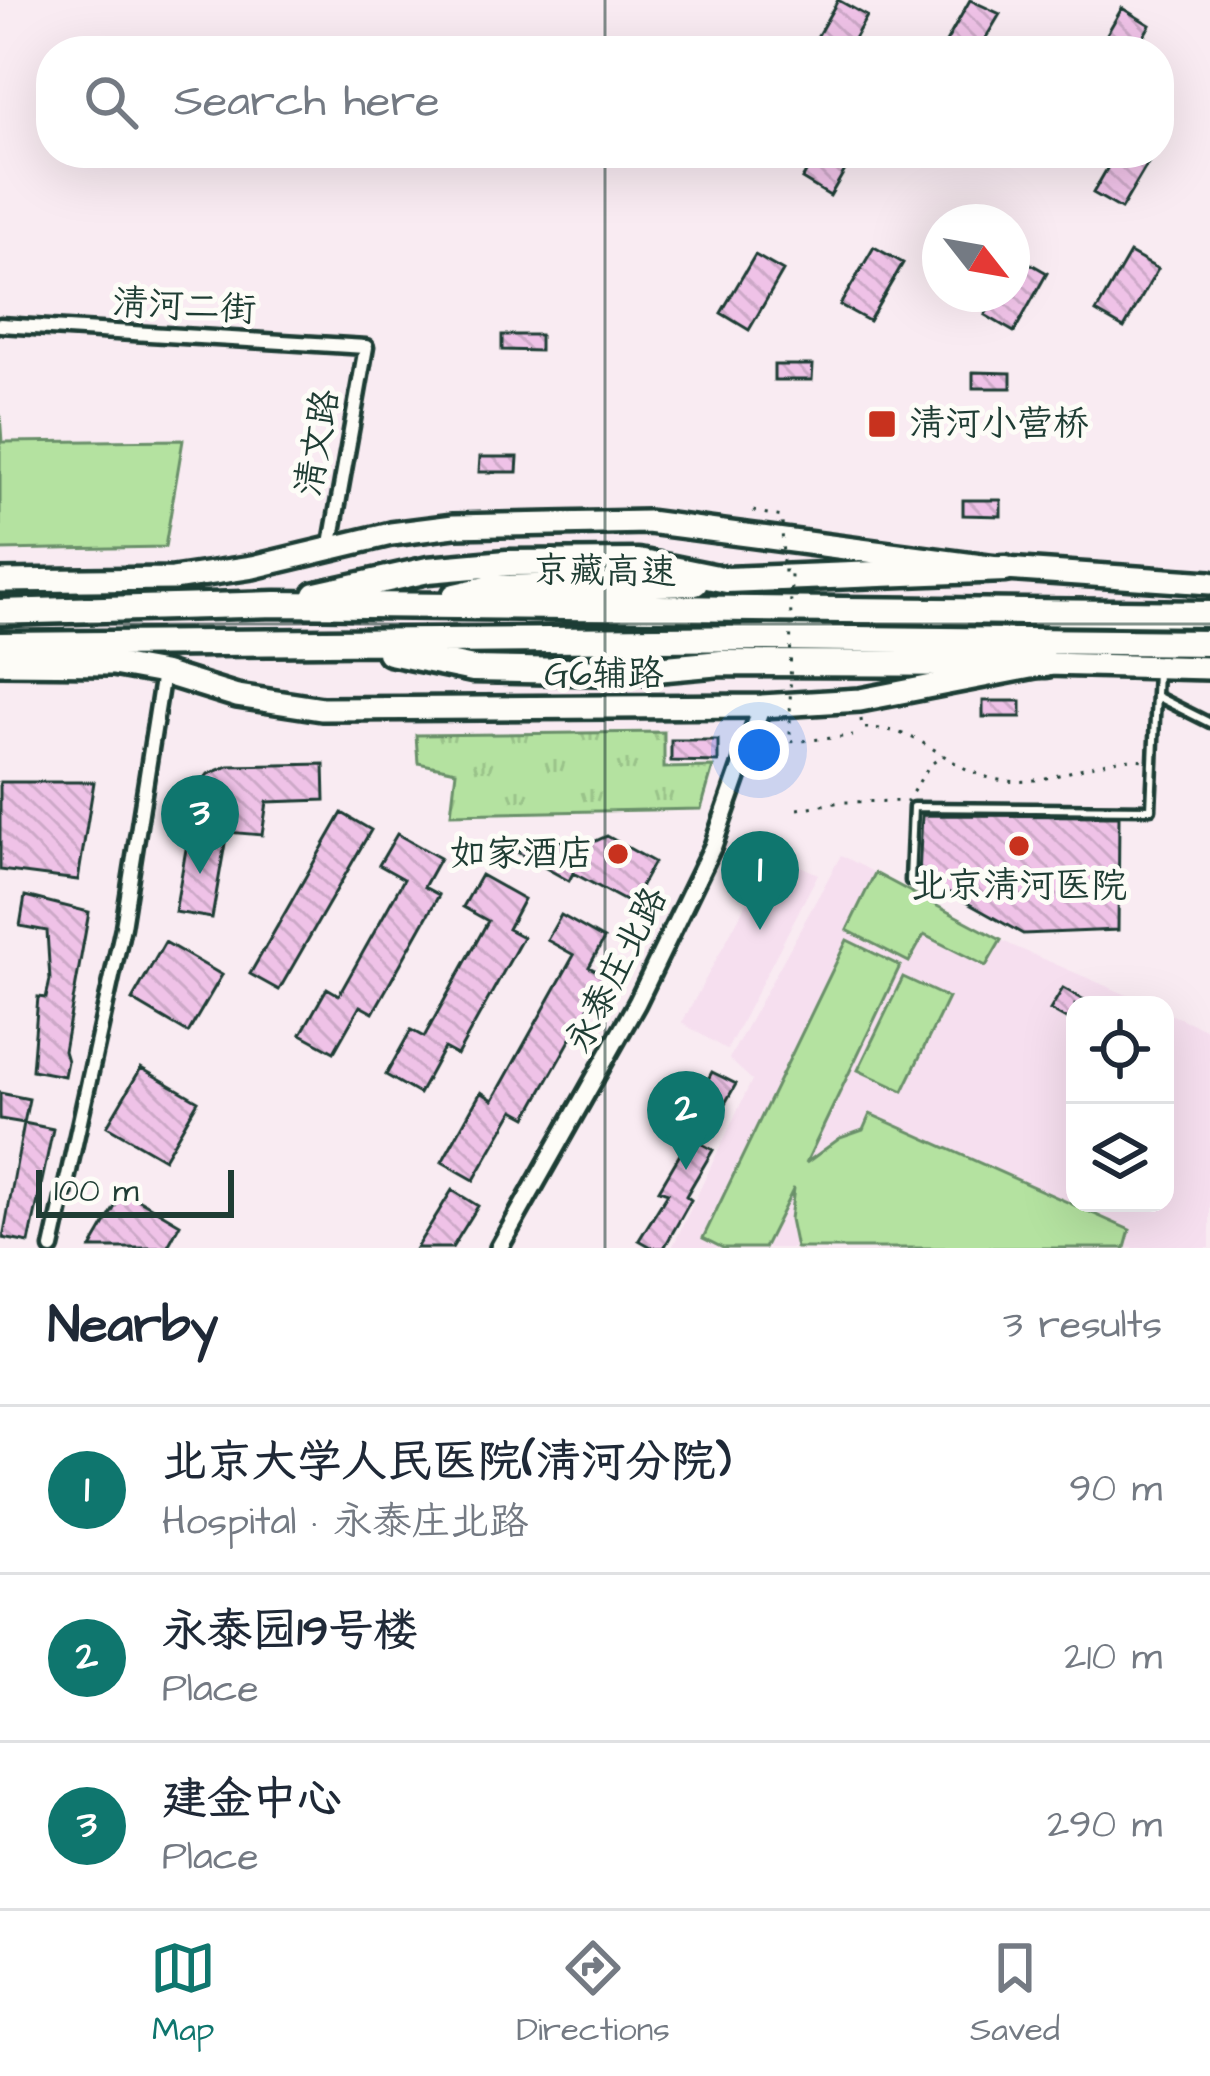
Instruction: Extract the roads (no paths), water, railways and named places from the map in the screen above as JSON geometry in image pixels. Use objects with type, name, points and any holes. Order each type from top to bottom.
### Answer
[{"type":"highway","points":[[276,604],[428,570],[507,563],[638,562],[727,580]]},
{"type":"highway","points":[[407,606],[491,588],[1004,569]]},
{"type":"highway","name":"京藏高速","points":[[0,612],[276,604],[1210,614]]},
{"type":"highway","name":"京藏高速","points":[[0,645],[767,638],[1210,643]]},
{"type":"highway","points":[[347,643],[473,669],[623,672],[721,663],[1046,664]]},
{"type":"main road","points":[[0,581],[172,579],[253,567],[391,534],[454,526],[647,523],[1004,569],[1210,583]]},
{"type":"main road","name":"G6辅路","points":[[0,663],[87,661],[163,673],[237,696],[322,709],[761,706],[860,700],[1046,664],[1210,668]]},
{"type":"street","name":"清河二街","points":[[0,325],[366,347]]},
{"type":"street","name":"清文路","points":[[330,549],[366,347]]},
{"type":"street","points":[[52,1248],[123,927],[163,673]]},
{"type":"street","name":"永泰庄北路","points":[[499,1248],[637,1003],[704,866],[761,706]]},
{"type":"lane","points":[[910,881],[913,807],[1151,808],[1157,667]]},
{"type":"lane","points":[[1156,696],[1210,722]]},
{"type":"place","name":"清河小营桥","points":[[882,424]]},
{"type":"place","name":"北京清河医院","points":[[1019,846]]},
{"type":"place","name":"如家酒店","points":[[618,854]]},
{"type":"place","name":"建金中心","points":[[200,874]]},
{"type":"place","name":"北京大学人民医院(清河分院)","points":[[760,930]]},
{"type":"place","name":"永泰园19号楼","points":[[686,1170]]}]
